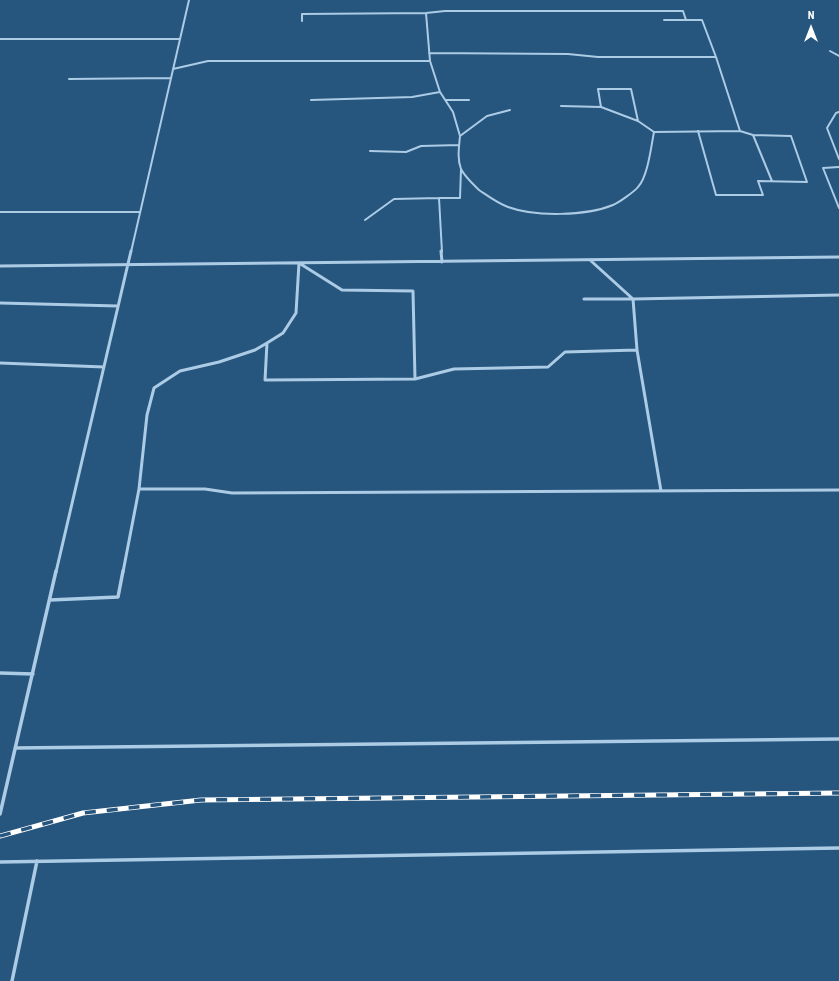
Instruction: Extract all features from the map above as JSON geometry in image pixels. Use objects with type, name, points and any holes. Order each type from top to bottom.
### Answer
[{"type":"lane","points":[[0,814],[189,0]]},
{"type":"lane","points":[[302,21],[302,14],[426,13],[445,10],[683,10],[686,20]]},
{"type":"lane","points":[[365,220],[394,199],[460,198],[461,169],[458,152],[460,136],[453,112],[440,92],[430,61],[426,13]]},
{"type":"lane","points":[[664,20],[702,20],[716,57],[740,131]]},
{"type":"lane","points":[[0,39],[180,39]]},
{"type":"lane","points":[[830,51],[839,56]]},
{"type":"lane","points":[[429,53],[568,54],[598,57],[716,57]]},
{"type":"lane","points":[[173,69],[208,61],[430,61]]},
{"type":"lane","points":[[69,79],[171,78]]},
{"type":"lane","points":[[602,107],[598,89],[631,89],[638,121]]},
{"type":"lane","points":[[311,100],[412,97],[440,92]]},
{"type":"lane","points":[[446,100],[469,100]]},
{"type":"lane","points":[[561,106],[602,107],[638,121],[654,132],[698,131],[740,131],[753,135],[791,136],[807,182],[758,181],[763,195],[716,195],[698,131]]},
{"type":"lane","points":[[460,136],[487,116],[510,110]]},
{"type":"lane","points":[[839,112],[836,113],[827,128],[839,159]]},
{"type":"lane","points":[[461,169],[472,184],[489,197],[508,207],[539,213],[559,214],[588,211],[614,205],[638,187],[647,167],[654,132]]},
{"type":"lane","points":[[753,135],[772,181]]},
{"type":"lane","points":[[370,151],[406,152],[421,146],[459,145]]},
{"type":"lane","points":[[839,167],[823,168],[839,208]]},
{"type":"lane","points":[[439,198],[442,262]]},
{"type":"lane","points":[[0,212],[140,212]]},
{"type":"lane","points":[[0,266],[839,257]]},
{"type":"lane","points":[[589,260],[633,299],[637,350],[661,491]]},
{"type":"lane","points":[[50,600],[118,597],[139,489],[147,415],[154,388],[180,371],[219,362],[255,350],[283,333],[296,312],[299,263]]},
{"type":"lane","points":[[299,263],[342,290],[414,290],[416,379]]},
{"type":"lane","points":[[584,299],[839,295]]},
{"type":"lane","points":[[0,303],[118,306]]},
{"type":"lane","points":[[267,342],[265,380],[416,379],[454,369],[548,367],[565,352],[637,350]]},
{"type":"lane","points":[[0,363],[104,367]]},
{"type":"lane","points":[[139,489],[205,489],[232,494],[839,490]]},
{"type":"lane","points":[[0,673],[33,674]]},
{"type":"lane","points":[[15,748],[839,739]]},
{"type":"lane","points":[[0,862],[839,848]]},
{"type":"lane","points":[[12,981],[37,861]]},
{"type":"railway","points":[[0,836],[83,813],[201,800],[839,793]]}]
